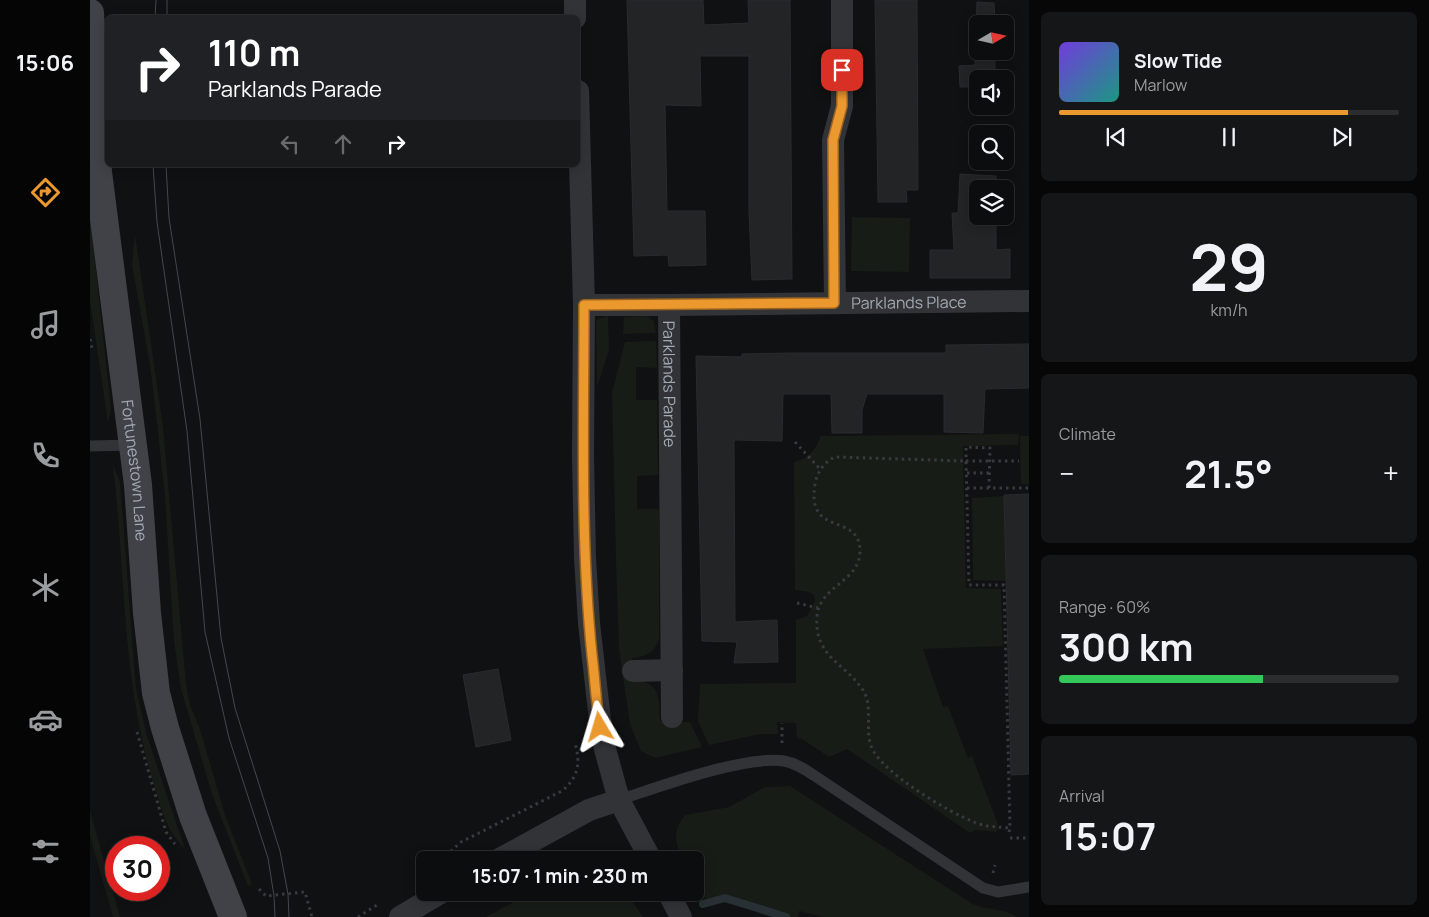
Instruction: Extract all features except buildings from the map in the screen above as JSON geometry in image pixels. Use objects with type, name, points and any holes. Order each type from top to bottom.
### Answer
[{"type":"street","points":[[574,0],[575,15]]},
{"type":"street","points":[[834,303],[833,140],[842,106],[842,0]]},
{"type":"street","name":"Fortunestown Lane","points":[[90,13],[98,172],[138,485],[147,614],[156,693],[193,816],[233,917]]},
{"type":"street","points":[[580,162],[584,305],[583,465],[589,623],[598,715],[618,800],[646,851]]},
{"type":"street","name":"Parklands Place","points":[[669,305],[1029,301]]},
{"type":"street","name":"Parklands Parade","points":[[584,305],[669,305],[672,717]]},
{"type":"street","points":[[633,671],[672,670]]},
{"type":"street","points":[[514,851],[589,810],[618,800]]},
{"type":"street","points":[[400,917],[427,901]]},
{"type":"street","points":[[673,901],[681,917]]},
{"type":"lane","points":[[90,446],[133,445]]},
{"type":"lane","points":[[618,800],[674,782],[741,765],[770,760],[786,761],[799,766],[815,776],[982,888],[998,892],[1029,887]]},
{"type":"path","points":[[795,442],[820,469]]},
{"type":"path","points":[[990,488],[990,461],[990,448],[966,448],[966,461],[967,473],[969,585],[1004,585],[1010,830],[975,822],[931,798],[879,761],[870,744],[865,693],[829,656],[821,644],[817,619],[818,608],[831,589],[854,571],[860,553],[856,535],[849,529],[822,517],[815,510],[814,490],[820,469],[834,457],[843,456],[966,461],[990,461],[1019,461]]},
{"type":"path","points":[[967,473],[990,473]]},
{"type":"path","points":[[967,488],[1029,488]]},
{"type":"path","points":[[797,603],[818,608]]},
{"type":"path","points":[[782,723],[782,743]]},
{"type":"path","points":[[451,851],[461,842],[562,791],[577,775],[579,757],[575,743]]},
{"type":"path","points":[[1010,838],[1029,838]]},
{"type":"path","points":[[259,889],[266,896],[305,892],[312,917]]},
{"type":"path","points":[[358,917],[377,904]]},
{"type":"shaded area","points":[[90,216],[111,409],[108,423],[90,300]]},
{"type":"shaded area","points":[[852,217],[910,218],[909,272],[851,271]]},
{"type":"shaded area","points":[[135,234],[163,427],[186,684],[190,705],[200,729],[225,815],[252,884],[248,886],[212,794],[181,689],[174,641],[165,497],[157,423],[150,365],[132,265]]},
{"type":"shaded area","points":[[608,316],[609,350],[597,387],[596,322],[598,319]]},
{"type":"shaded area","points":[[647,316],[654,321],[656,333],[623,334],[624,317]]},
{"type":"shaded area","points":[[656,341],[657,368],[636,367],[636,400],[657,400],[658,475],[637,476],[637,509],[659,509],[659,640],[648,654],[632,658],[633,679],[649,684],[657,692],[660,721],[690,722],[702,747],[655,758],[641,751],[630,724],[619,649],[612,393],[625,342]]},
{"type":"shaded area","points":[[1019,434],[1018,445],[963,446],[966,588],[1001,589],[1003,646],[923,649],[943,707],[948,706],[968,758],[972,756],[998,824],[997,832],[976,830],[970,833],[847,749],[829,757],[802,739],[797,738],[796,723],[777,722],[778,734],[761,734],[709,745],[698,721],[700,684],[796,683],[796,620],[807,616],[815,601],[814,595],[809,592],[795,590],[794,462],[803,459],[811,453],[817,445],[820,436]]},
{"type":"shaded area","points":[[1020,436],[1029,436],[1029,484],[1021,484]]},
{"type":"shaded area","points":[[113,465],[120,482],[136,689],[147,736],[185,849],[173,834],[162,811],[143,744],[130,665]]},
{"type":"shaded area","points":[[1004,496],[1006,581],[973,580],[972,498]]},
{"type":"shaded area","points":[[790,786],[971,903],[1006,912],[1017,917],[824,917],[799,911],[798,917],[782,917],[704,898],[704,851],[679,851],[676,837],[678,826],[685,815],[729,807],[765,787]]},
{"type":"shaded area","points":[[90,811],[105,864],[105,889],[90,836]]},
{"type":"shaded area","points":[[108,901],[115,901],[120,917],[113,917]]},
{"type":"shaded area","points":[[515,901],[632,901],[643,917],[486,917]]},
{"type":"waterway","points":[[703,904],[725,898],[786,917]]},
{"type":"tram line","points":[[155,15],[156,0]]},
{"type":"tram line","points":[[167,0],[167,15]]},
{"type":"tram line","points":[[153,167],[157,222],[187,431],[205,632],[229,738],[268,858],[275,917]]},
{"type":"tram line","points":[[166,167],[169,218],[200,419],[221,638],[235,708],[280,851],[288,894],[289,917]]},
{"type":"route","points":[[600,727],[589,623],[585,558],[583,455],[584,305],[834,303],[833,140],[842,106],[842,70]]}]
